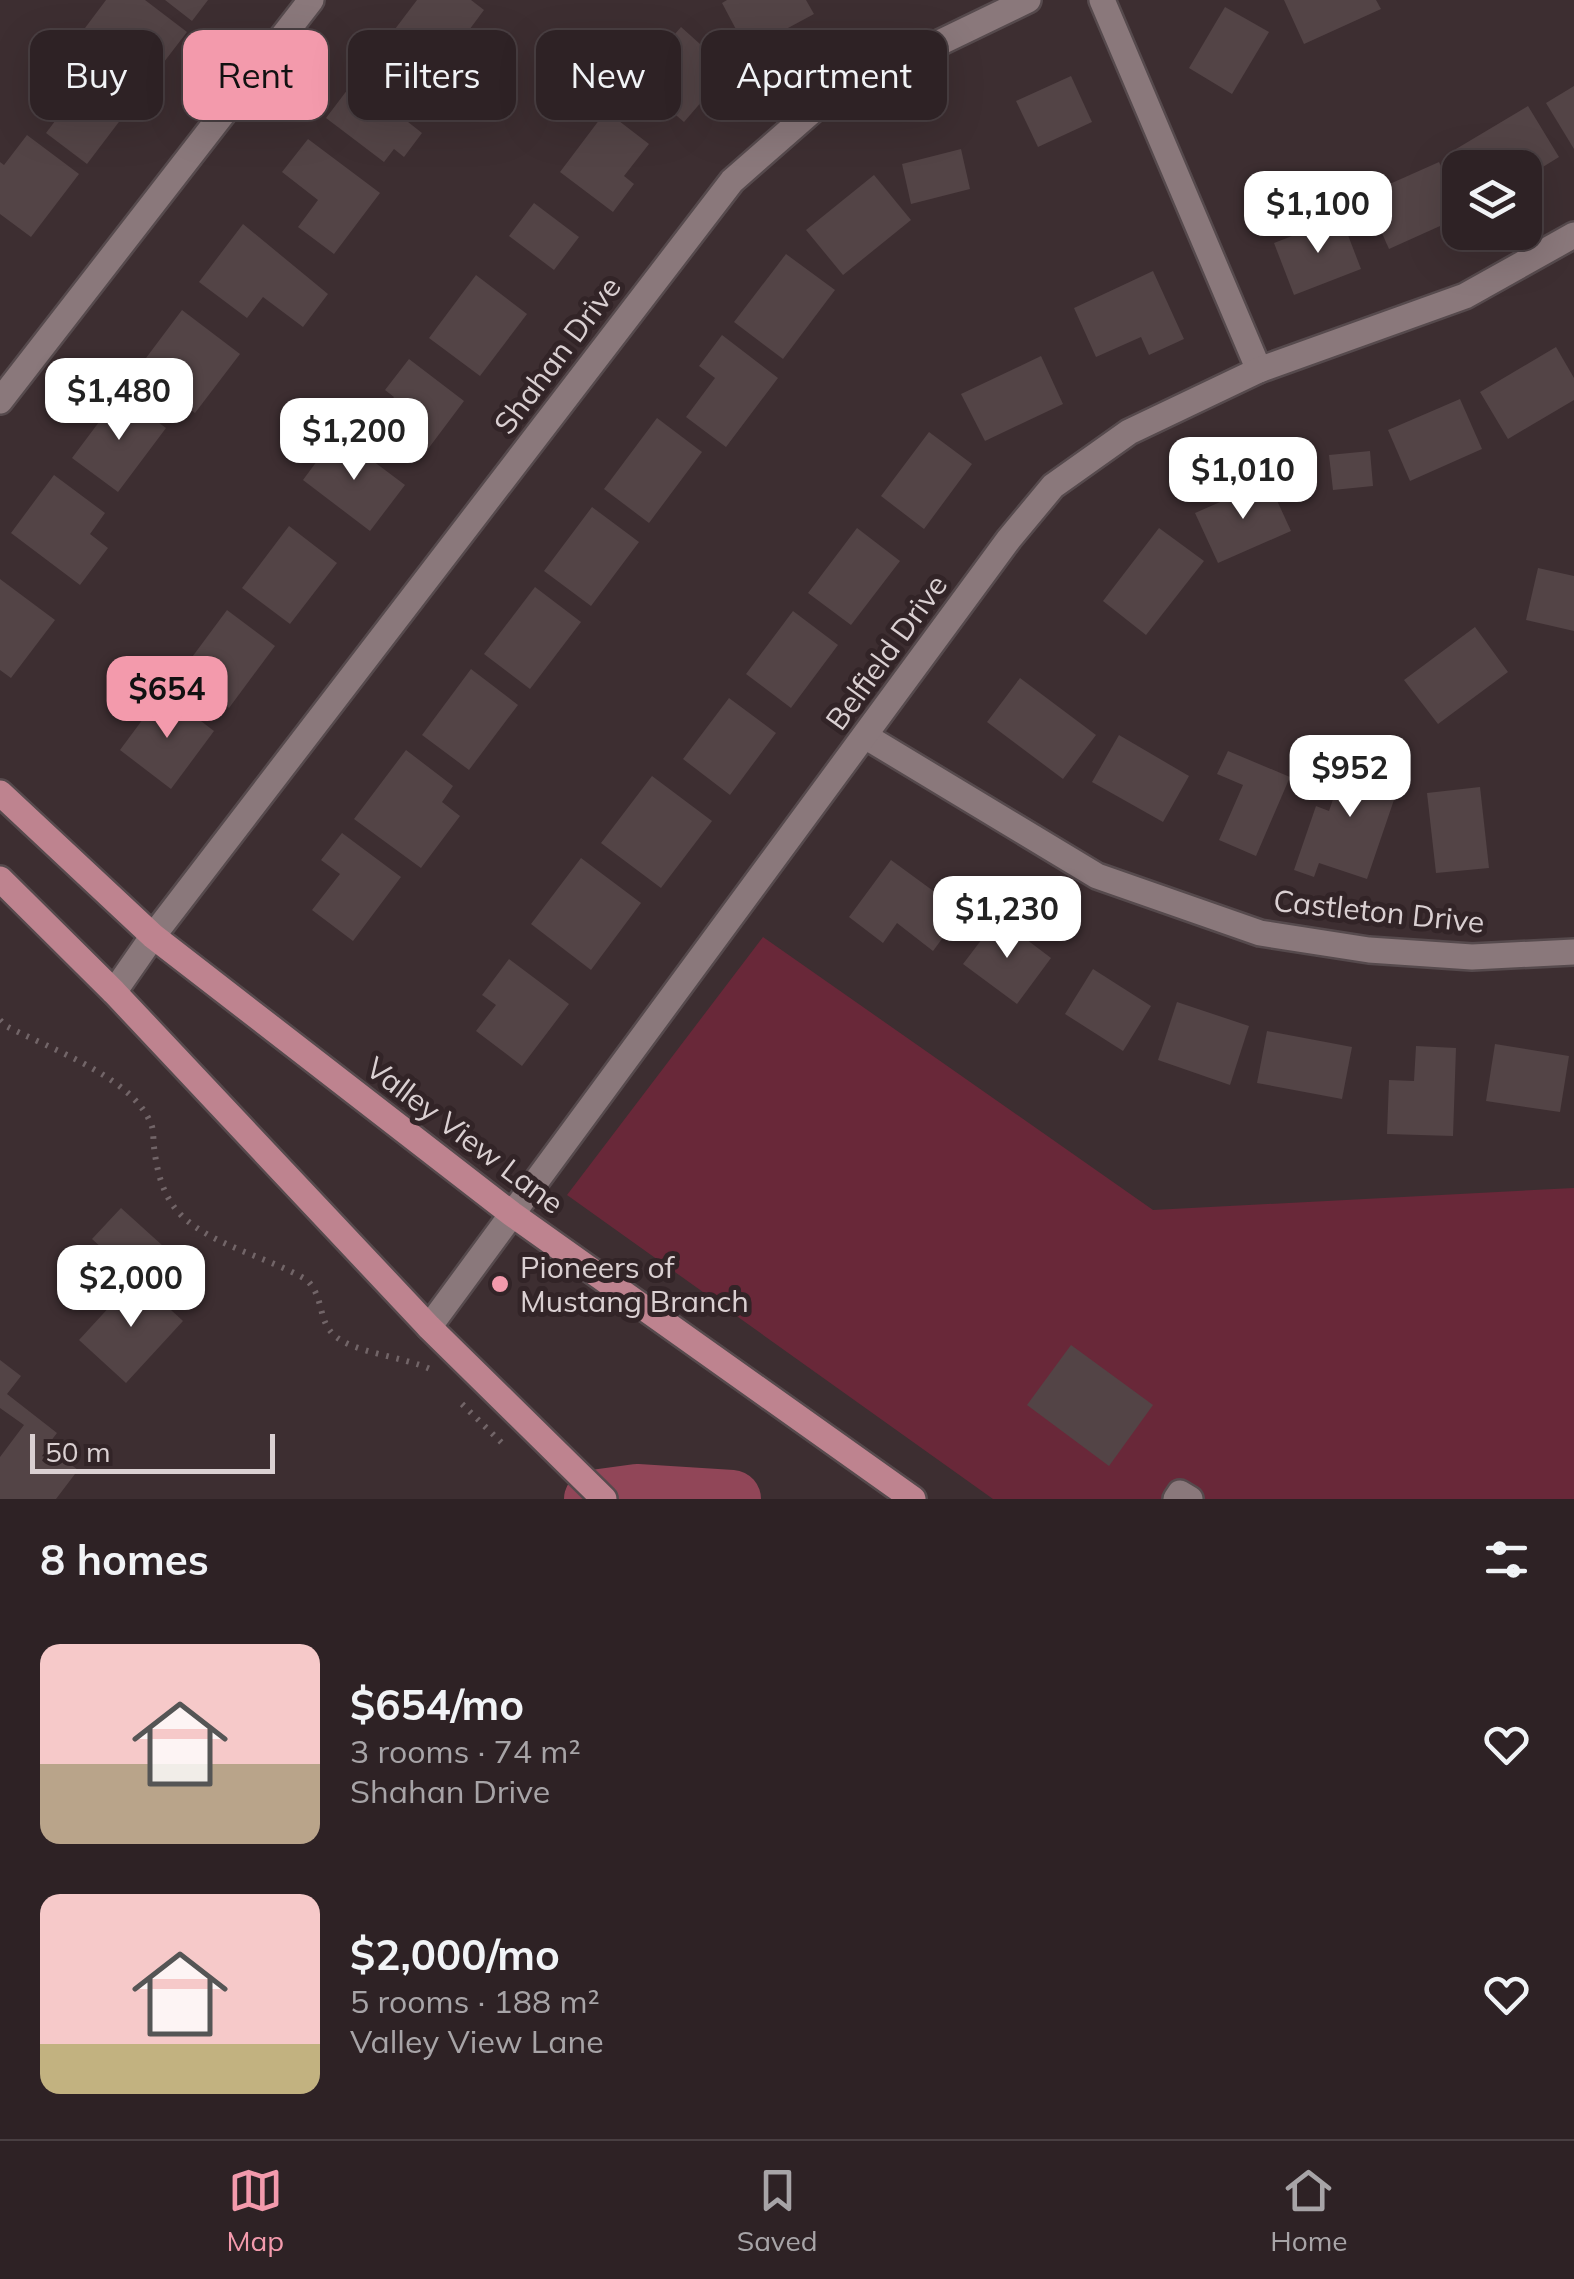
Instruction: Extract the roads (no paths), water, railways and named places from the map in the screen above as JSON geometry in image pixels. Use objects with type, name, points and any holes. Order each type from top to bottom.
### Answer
[{"type":"main road","name":"Valley View Lane","points":[[0,793],[153,936],[512,1214],[913,1499]]},
{"type":"main road","points":[[0,879],[114,992],[429,1327],[604,1499]]},
{"type":"street","points":[[0,401],[311,0]]},
{"type":"street","name":"Shahan Drive","points":[[114,992],[732,181],[813,110],[881,71],[1028,0]]},
{"type":"street","points":[[1102,0],[1258,370]]},
{"type":"street","name":"Belfield Drive","points":[[429,1327],[1009,539],[1053,486],[1129,432],[1258,370],[1464,296],[1574,235]]},
{"type":"street","name":"Castleton Drive","points":[[865,736],[1097,876],[1260,933],[1369,950],[1472,957],[1574,952]]},
{"type":"street","points":[[1176,1499],[1180,1493],[1190,1499]]},
{"type":"waterway","points":[[593,1499],[637,1493],[732,1499]]},
{"type":"place","name":"Pioneers of Mustang Branch","points":[[500,1284]]}]
